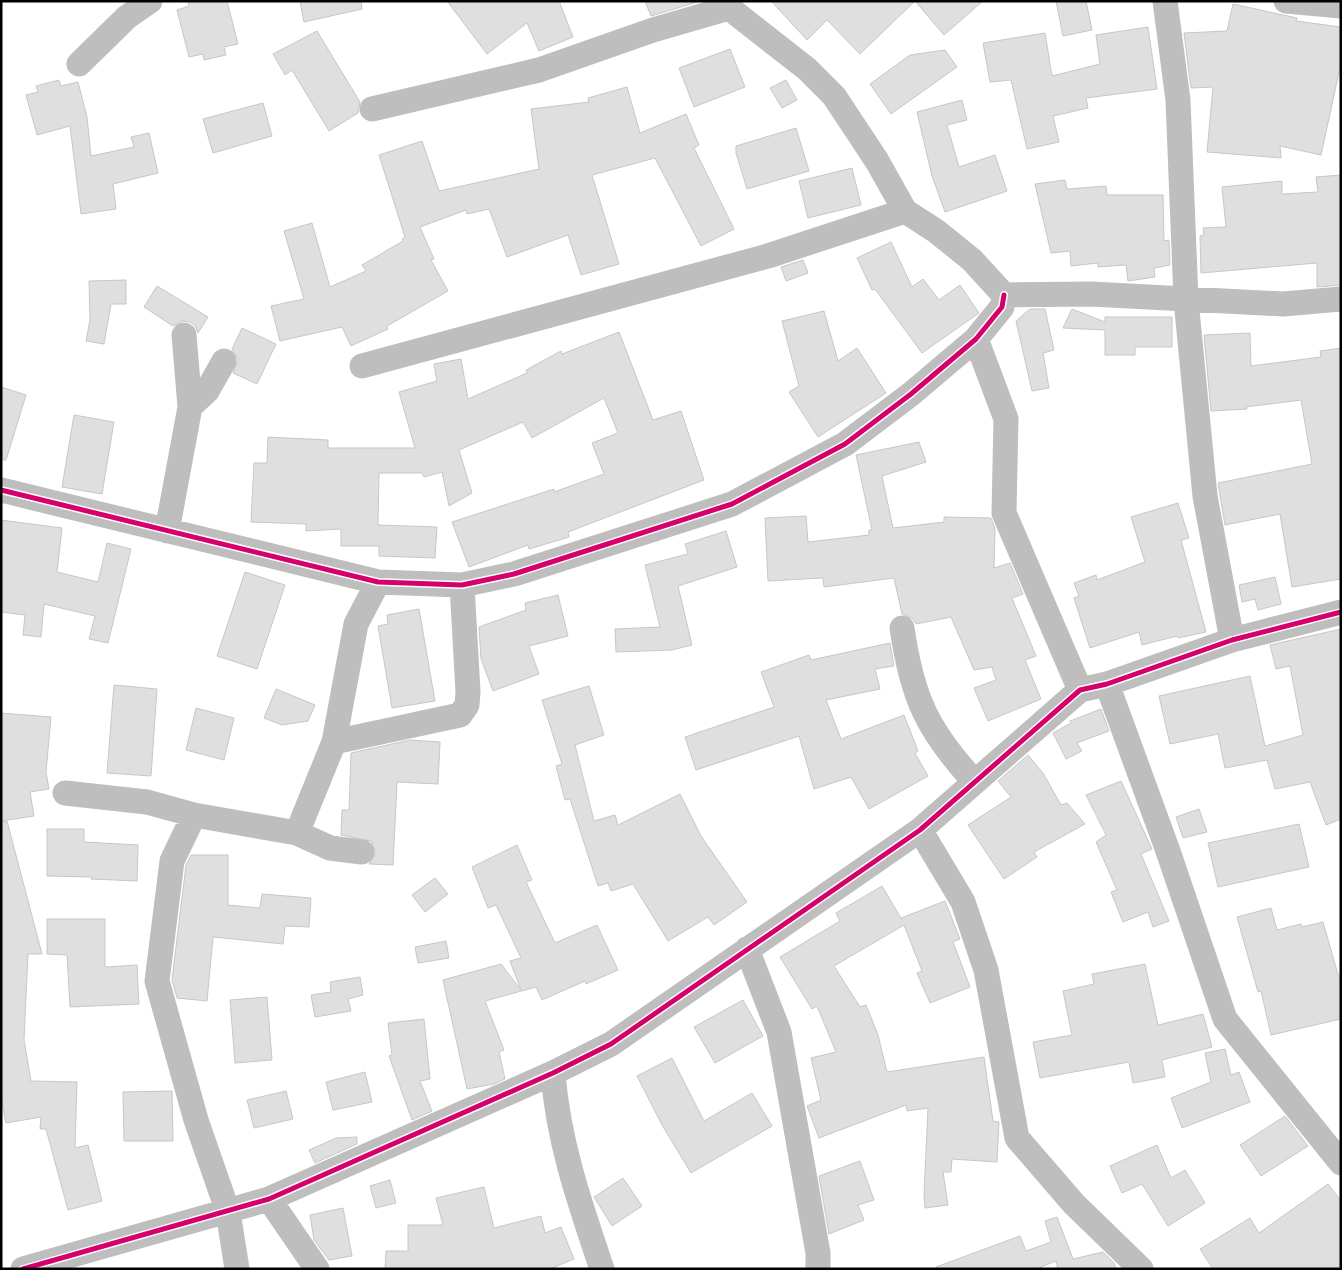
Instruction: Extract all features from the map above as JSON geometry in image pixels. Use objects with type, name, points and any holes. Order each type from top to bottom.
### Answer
[{"type":"street","points":[[79,64],[127,17],[150,1]]},
{"type":"street","points":[[1286,1],[1341,6]]},
{"type":"street","points":[[1169,2],[1178,100],[1186,300],[1205,496],[1232,640]]},
{"type":"street","points":[[372,109],[539,70],[727,5],[807,69],[834,96],[877,161],[905,211],[936,231],[972,260],[1004,295],[1090,294],[1283,304],[1341,299]]},
{"type":"street","points":[[362,366],[768,256],[905,211]]},
{"type":"street","points":[[1,490],[378,582],[462,585],[514,574],[732,504],[845,444],[910,394],[976,339],[1002,306],[1004,295]]},
{"type":"street","points":[[167,531],[190,407],[184,335]]},
{"type":"street","points":[[976,339],[1006,419],[1004,513],[1080,690]]},
{"type":"street","points":[[190,407],[207,391],[224,362]]},
{"type":"street","points":[[297,832],[334,742],[356,624],[378,582]]},
{"type":"street","points":[[334,742],[460,715],[467,706],[468,692],[462,585]]},
{"type":"street","points":[[23,1269],[269,1199],[552,1073],[611,1044],[920,830],[1080,690],[1108,684],[1232,640],[1341,612]]},
{"type":"street","points":[[902,628],[907,666],[919,705],[948,753],[974,781]]},
{"type":"street","points":[[1108,684],[1168,851],[1225,1019],[1341,1164]]},
{"type":"street","points":[[65,793],[147,802],[194,815],[297,832],[330,848],[362,852]]},
{"type":"street","points":[[194,815],[172,861],[157,981],[196,1120],[228,1212],[237,1269]]},
{"type":"street","points":[[920,830],[963,902],[986,970],[1017,1138],[1074,1204],[1142,1269]]},
{"type":"street","points":[[747,949],[779,1032],[818,1253],[818,1269]]},
{"type":"street","points":[[552,1073],[556,1112],[573,1184],[602,1269]]},
{"type":"street","points":[[269,1199],[317,1269]]},
{"type":"building","points":[[188,1],[227,1],[238,44],[224,47],[226,55],[204,60],[203,54],[189,57],[177,10],[189,6]]},
{"type":"building","points":[[300,1],[361,1],[362,9],[304,22]]},
{"type":"building","points":[[447,1],[559,1],[573,37],[539,51],[527,23],[487,54]]},
{"type":"building","points":[[645,1],[701,1],[651,16]]},
{"type":"building","points":[[771,1],[915,1],[860,54],[827,20],[807,40]]},
{"type":"building","points":[[915,1],[983,1],[944,35]]},
{"type":"building","points":[[1056,1],[1086,1],[1092,30],[1063,36]]},
{"type":"building","points":[[1233,4],[1297,18],[1296,21],[1341,27],[1341,63],[1321,155],[1280,146],[1281,158],[1207,152],[1213,87],[1191,88],[1184,33],[1227,31]]},
{"type":"building","points":[[1148,27],[1157,89],[1086,98],[1088,108],[1053,116],[1059,142],[1027,149],[1011,80],[990,82],[983,43],[1045,33],[1052,76],[1100,64],[1096,35]]},
{"type":"building","points":[[317,31],[360,102],[358,113],[329,131],[292,70],[285,75],[273,54]]},
{"type":"building","points":[[730,49],[745,87],[694,107],[679,68]]},
{"type":"building","points":[[945,50],[957,67],[891,114],[870,84],[910,55]]},
{"type":"building","points":[[59,80],[61,86],[78,82],[87,117],[91,156],[134,147],[131,137],[149,133],[158,173],[113,184],[116,209],[81,214],[70,126],[37,135],[26,95],[38,92],[36,86]]},
{"type":"building","points":[[786,80],[797,100],[782,108],[770,88]]},
{"type":"building","points":[[627,87],[640,133],[686,114],[699,145],[694,148],[734,229],[701,246],[655,158],[592,175],[619,264],[581,275],[568,235],[507,257],[489,209],[467,214],[466,210],[420,227],[434,259],[431,260],[448,291],[387,326],[388,329],[351,346],[342,327],[280,341],[271,306],[304,299],[284,231],[312,223],[330,287],[366,271],[362,265],[403,241],[402,239],[405,237],[379,155],[422,141],[439,191],[539,169],[531,109],[589,102],[588,98]]},
{"type":"building","points":[[962,100],[967,120],[947,125],[959,167],[995,155],[1007,191],[945,212],[932,176],[917,112]]},
{"type":"building","points":[[263,103],[272,136],[213,153],[203,119]]},
{"type":"building","points":[[796,128],[809,171],[747,189],[736,153],[736,146]]},
{"type":"building","points":[[852,168],[861,205],[808,218],[799,181]]},
{"type":"building","points":[[1341,175],[1341,285],[1317,287],[1317,263],[1201,273],[1200,236],[1204,235],[1203,228],[1226,227],[1222,187],[1282,181],[1282,194],[1318,192],[1316,177]]},
{"type":"building","points":[[1065,180],[1067,189],[1106,186],[1107,195],[1163,195],[1164,241],[1169,240],[1170,265],[1154,268],[1155,277],[1128,281],[1126,265],[1098,267],[1098,263],[1071,266],[1070,251],[1051,253],[1035,184]]},
{"type":"building","points":[[891,242],[912,287],[923,279],[939,300],[960,285],[979,313],[922,353],[875,289],[872,290],[857,258]]},
{"type":"building","points":[[803,260],[808,273],[786,281],[781,267]]},
{"type":"building","points":[[126,280],[126,304],[111,304],[104,344],[86,341],[90,320],[89,281]]},
{"type":"building","points":[[157,286],[208,317],[198,333],[195,326],[190,322],[182,321],[173,326],[144,307]]},
{"type":"building","points":[[1030,309],[1045,309],[1054,350],[1043,353],[1049,388],[1032,391],[1016,321]]},
{"type":"building","points":[[1072,309],[1105,322],[1105,317],[1172,317],[1172,347],[1135,347],[1135,355],[1105,355],[1105,330],[1063,328]]},
{"type":"building","points":[[824,311],[838,361],[857,348],[886,393],[818,437],[789,392],[799,386],[782,321]]},
{"type":"building","points":[[242,328],[276,344],[257,384],[233,373],[238,360],[232,349]]},
{"type":"building","points":[[619,332],[653,420],[681,411],[704,480],[568,532],[569,537],[529,549],[528,545],[469,567],[452,522],[554,489],[554,492],[604,474],[592,443],[618,433],[604,398],[532,438],[523,422],[459,450],[472,493],[449,506],[442,472],[424,477],[422,473],[379,473],[378,525],[437,527],[435,558],[379,556],[379,546],[341,546],[341,529],[306,531],[306,524],[251,522],[254,463],[267,463],[268,437],[328,440],[328,448],[415,448],[399,392],[437,381],[434,364],[461,359],[468,399],[527,373],[526,370],[561,351],[562,354]]},
{"type":"building","points":[[1250,333],[1251,366],[1321,357],[1320,351],[1341,348],[1341,579],[1292,587],[1280,514],[1225,525],[1218,483],[1312,464],[1301,400],[1246,407],[1247,409],[1211,411],[1204,335]]},
{"type":"building","points":[[1,387],[26,395],[6,460],[1,460]]},
{"type":"building","points":[[74,415],[114,422],[102,494],[62,487]]},
{"type":"building","points":[[919,442],[926,462],[882,476],[893,528],[944,522],[944,517],[991,518],[995,529],[994,568],[1010,563],[1023,594],[1012,598],[1036,656],[1025,660],[1041,699],[988,721],[974,688],[996,680],[992,667],[974,670],[951,617],[916,624],[913,619],[902,614],[894,578],[824,587],[823,578],[768,581],[765,518],[806,516],[808,542],[869,535],[869,530],[872,530],[856,455]]},
{"type":"building","points":[[1178,503],[1189,538],[1181,540],[1206,632],[1178,638],[1177,636],[1142,645],[1139,632],[1090,648],[1074,598],[1079,596],[1074,583],[1096,575],[1097,580],[1145,562],[1131,517]]},
{"type":"building","points":[[1,520],[62,528],[57,572],[98,582],[107,543],[131,549],[108,643],[89,639],[95,616],[44,604],[41,637],[23,635],[25,615],[1,612]]},
{"type":"building","points":[[726,531],[737,567],[678,586],[692,645],[672,650],[616,652],[615,629],[660,627],[645,565],[688,554],[685,544]]},
{"type":"building","points":[[245,572],[285,585],[257,669],[217,656]]},
{"type":"building","points":[[1275,577],[1281,604],[1258,610],[1255,599],[1242,602],[1239,585]]},
{"type":"building","points":[[558,595],[568,636],[529,646],[539,674],[493,691],[481,659],[479,627],[526,610],[525,603]]},
{"type":"building","points":[[419,609],[435,701],[392,708],[378,626],[388,624],[387,615]]},
{"type":"building","points":[[1341,629],[1341,819],[1326,825],[1310,782],[1275,789],[1267,760],[1225,768],[1218,734],[1170,744],[1159,696],[1250,676],[1265,746],[1303,735],[1290,666],[1276,669],[1270,645]]},
{"type":"building","points":[[890,643],[894,666],[875,669],[880,689],[826,700],[841,739],[904,715],[918,751],[915,753],[928,776],[869,809],[851,777],[814,789],[799,736],[696,770],[685,737],[774,707],[761,672],[809,655],[811,660]]},
{"type":"building","points":[[114,685],[157,689],[151,776],[107,773]]},
{"type":"building","points":[[589,686],[604,735],[575,745],[594,821],[615,815],[618,825],[680,794],[701,836],[747,902],[714,925],[708,917],[668,941],[633,884],[611,891],[608,883],[598,886],[570,799],[565,800],[556,766],[562,764],[542,700]]},
{"type":"building","points":[[276,689],[315,705],[308,721],[282,725],[264,718]]},
{"type":"building","points":[[196,708],[234,718],[224,760],[186,750]]},
{"type":"building","points":[[1101,709],[1109,731],[1077,743],[1082,751],[1066,759],[1053,733],[1071,723],[1070,721]]},
{"type":"building","points":[[1,713],[51,717],[46,772],[49,789],[30,792],[34,816],[1,821]]},
{"type":"building","points":[[410,740],[440,742],[438,784],[397,782],[393,865],[369,864],[376,853],[371,841],[341,835],[342,810],[349,810],[351,753]]},
{"type":"building","points":[[1028,755],[1043,773],[1061,805],[1067,803],[1085,824],[1034,852],[1037,857],[1004,879],[968,825],[1011,797],[998,781]]},
{"type":"building","points":[[1121,781],[1152,849],[1141,854],[1169,921],[1153,927],[1148,912],[1123,922],[1111,892],[1117,890],[1096,842],[1106,835],[1086,795]]},
{"type":"building","points":[[1199,809],[1207,832],[1183,838],[1176,817]]},
{"type":"building","points":[[7,821],[42,954],[28,954],[24,1040],[31,1081],[77,1082],[75,1148],[88,1145],[102,1201],[68,1210],[46,1129],[40,1129],[41,1117],[6,1123],[1,1098],[1,822]]},
{"type":"building","points":[[1299,824],[1309,867],[1218,887],[1208,843]]},
{"type":"building","points":[[47,829],[84,829],[84,842],[138,845],[137,881],[47,876]]},
{"type":"building","points":[[517,845],[532,880],[526,882],[555,943],[597,925],[618,970],[586,984],[585,981],[542,1000],[536,987],[485,1001],[504,1050],[499,1052],[505,1079],[494,1084],[467,1089],[443,980],[501,964],[521,990],[510,961],[521,958],[496,905],[488,908],[472,867]]},
{"type":"building","points":[[191,855],[228,855],[228,905],[260,908],[262,894],[311,898],[309,927],[285,926],[283,944],[213,937],[207,1001],[177,998],[172,980],[186,865]]},
{"type":"building","points":[[435,878],[448,894],[425,912],[412,895]]},
{"type":"building","points":[[882,886],[902,920],[901,918],[945,901],[960,939],[953,942],[970,987],[930,1003],[917,973],[922,971],[904,925],[834,966],[860,1007],[866,1005],[878,1035],[887,1072],[984,1057],[993,1121],[999,1122],[997,1162],[952,1159],[951,1172],[943,1172],[948,1205],[925,1208],[928,1108],[907,1111],[906,1105],[819,1138],[807,1106],[821,1100],[811,1058],[836,1052],[817,1006],[812,1009],[780,957],[840,921],[836,913]]},
{"type":"building","points":[[1271,908],[1277,930],[1301,924],[1302,927],[1323,922],[1341,985],[1341,1019],[1271,1035],[1261,991],[1258,992],[1237,917]]},
{"type":"building","points":[[47,919],[105,919],[105,967],[137,965],[139,1004],[70,1007],[67,955],[47,954]]},
{"type":"building","points":[[446,941],[449,958],[418,963],[415,947]]},
{"type":"building","points":[[1145,964],[1158,1025],[1203,1014],[1212,1047],[1162,1060],[1165,1077],[1133,1083],[1129,1062],[1040,1078],[1033,1042],[1072,1035],[1063,991],[1094,984],[1092,974]]},
{"type":"building","points":[[360,977],[363,995],[348,999],[351,1011],[315,1017],[311,995],[331,992],[330,982]]},
{"type":"building","points":[[267,997],[272,1060],[235,1063],[230,1000]]},
{"type":"building","points":[[743,1000],[763,1036],[715,1063],[694,1027]]},
{"type":"building","points":[[424,1019],[430,1079],[420,1081],[432,1111],[412,1120],[389,1056],[392,1055],[388,1023]]},
{"type":"building","points":[[1225,1049],[1231,1075],[1239,1072],[1250,1102],[1182,1128],[1171,1098],[1211,1082],[1205,1053]]},
{"type":"building","points":[[672,1058],[704,1121],[752,1093],[772,1126],[691,1173],[662,1125],[637,1076]]},
{"type":"building","points":[[365,1072],[372,1102],[333,1110],[326,1082]]},
{"type":"building","points":[[172,1091],[173,1141],[124,1141],[123,1092]]},
{"type":"building","points":[[286,1091],[293,1119],[254,1128],[247,1100]]},
{"type":"building","points":[[1285,1116],[1308,1146],[1261,1176],[1240,1145]]},
{"type":"building","points":[[357,1137],[357,1144],[315,1163],[309,1150],[336,1138]]},
{"type":"building","points":[[1157,1145],[1171,1178],[1185,1170],[1205,1203],[1168,1226],[1142,1184],[1122,1193],[1110,1166]]},
{"type":"building","points":[[860,1161],[874,1200],[858,1205],[864,1220],[829,1234],[819,1176]]},
{"type":"building","points":[[623,1178],[642,1206],[612,1226],[594,1197]]},
{"type":"building","points":[[390,1180],[396,1203],[376,1208],[370,1186]]},
{"type":"building","points":[[1328,1184],[1341,1201],[1341,1269],[1213,1269],[1200,1249],[1250,1218],[1259,1233]]},
{"type":"building","points":[[484,1187],[494,1228],[541,1216],[545,1233],[561,1227],[574,1259],[550,1269],[385,1269],[386,1251],[408,1251],[408,1225],[443,1225],[436,1198]]},
{"type":"building","points":[[343,1208],[352,1256],[329,1260],[314,1240],[310,1215]]},
{"type":"building","points":[[1057,1217],[1073,1259],[1103,1252],[1114,1263],[1116,1269],[1058,1269],[1056,1261],[1036,1269],[937,1269],[936,1267],[1020,1236],[1026,1251],[1051,1242],[1045,1221]]},
{"type":"cycle path","points":[[1,490],[378,582],[462,585],[514,574],[732,504],[845,444],[911,394],[976,339],[1002,307],[1004,295]]},
{"type":"cycle path","points":[[23,1269],[269,1199],[553,1073],[611,1044],[920,830],[1080,690],[1107,684],[1232,640],[1341,612]]}]
